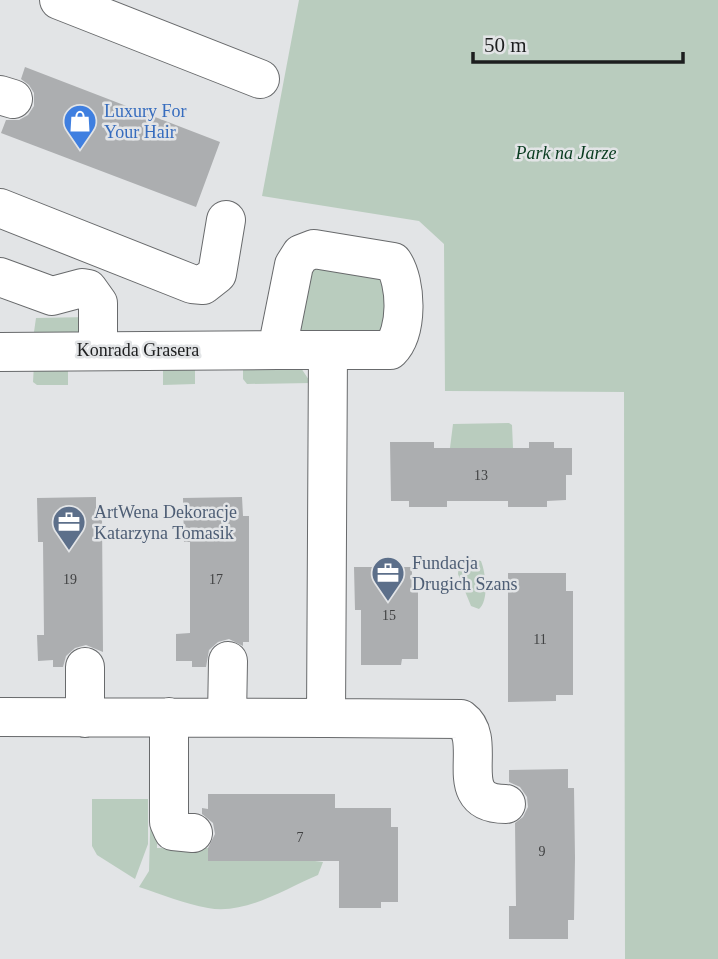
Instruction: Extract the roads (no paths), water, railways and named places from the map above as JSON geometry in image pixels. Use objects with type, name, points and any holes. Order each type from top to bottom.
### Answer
[{"type":"street","points":[[59,0],[260,79]]},
{"type":"street","points":[[0,208],[192,284],[203,285],[217,274],[226,220]]},
{"type":"street","name":"Konrada Grasera","points":[[0,352],[390,350],[398,342],[402,331],[401,274],[393,262],[379,257],[314,249],[301,254],[294,265],[277,350]]},
{"type":"street","points":[[0,277],[52,296],[82,288],[93,293],[98,303],[98,350]]},
{"type":"street","points":[[326,718],[328,350]]},
{"type":"street","points":[[227,717],[228,661]]},
{"type":"street","points":[[85,667],[85,718]]},
{"type":"street","points":[[169,717],[169,822],[173,831],[193,833]]},
{"type":"street","points":[[0,718],[461,719],[472,732],[472,780],[476,792],[494,804],[506,804]]},
{"type":"place","name":"Luxury For Your Hair","points":[[80,151]]},
{"type":"place","name":"ArtWena Dekoracje Katarzyna Tomasik","points":[[69,552]]},
{"type":"place","name":"Fundacja Drugich Szans","points":[[388,603]]},
{"type":"park label","name":"Park na Jarze","points":[[566,153]]}]
